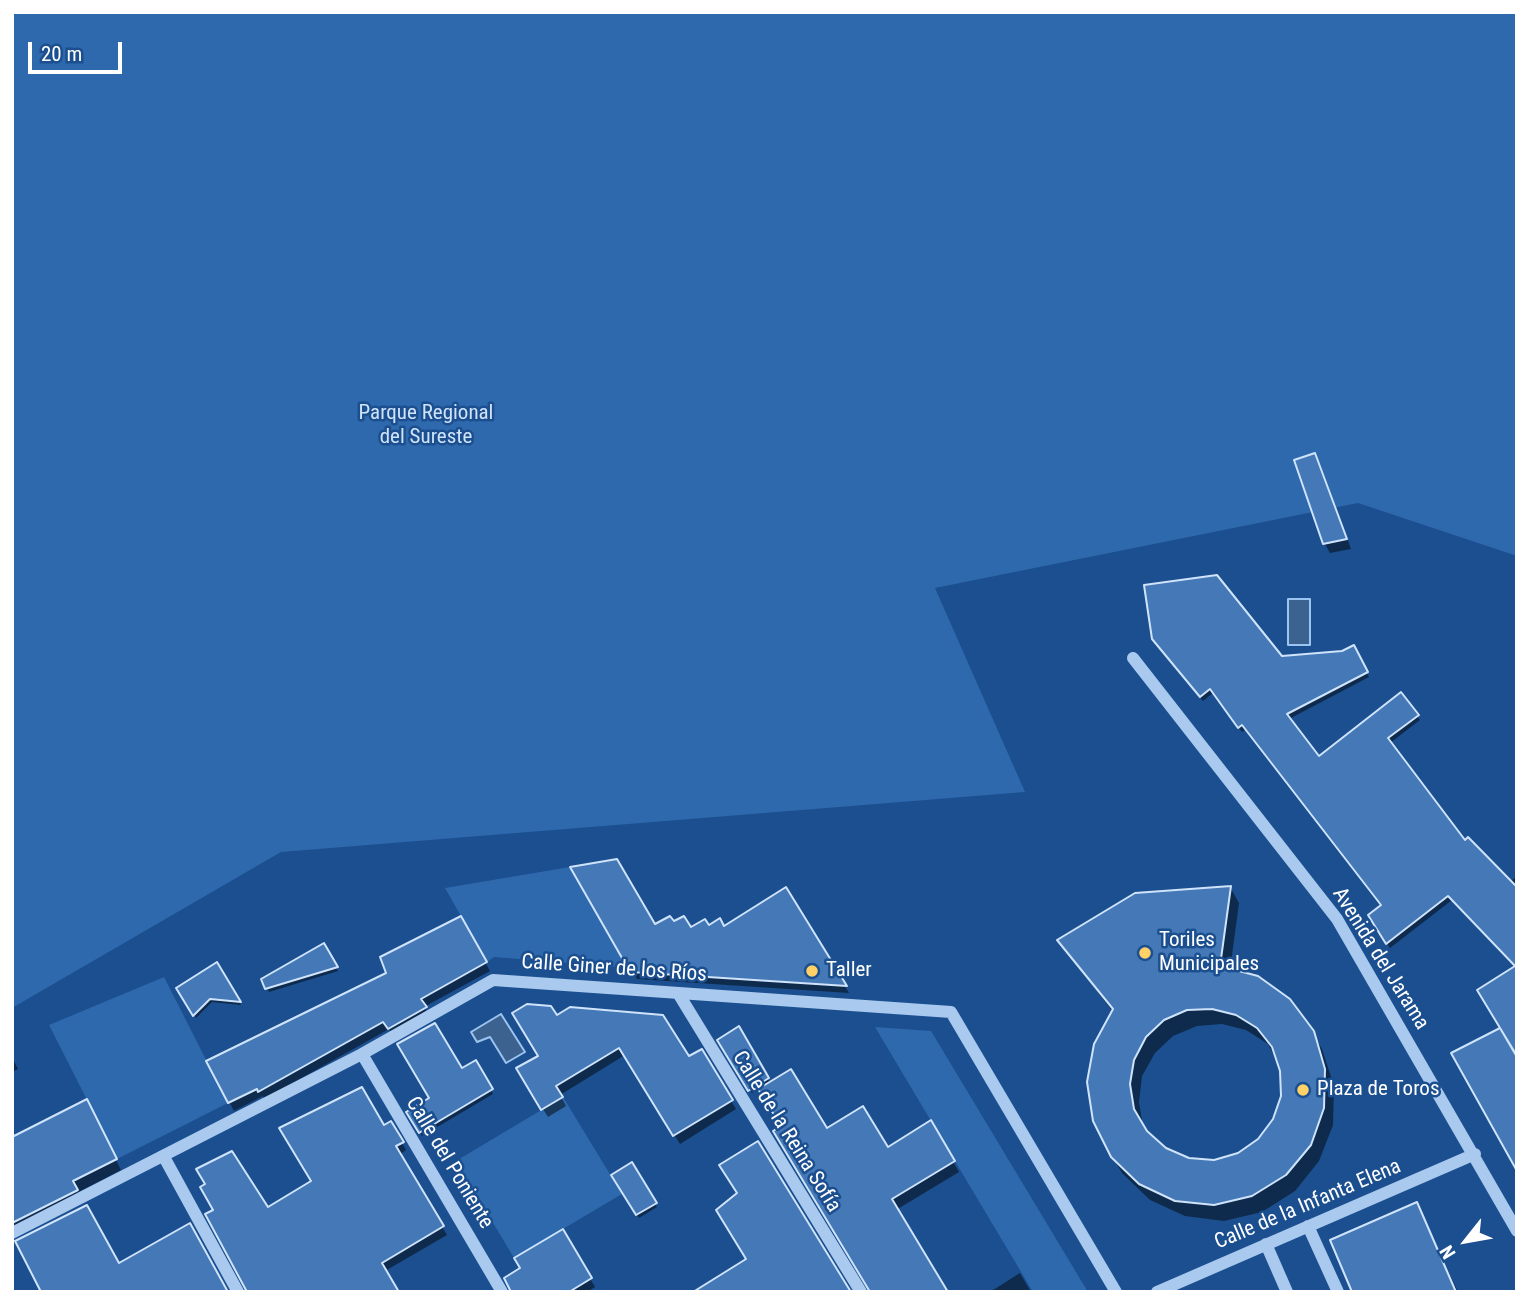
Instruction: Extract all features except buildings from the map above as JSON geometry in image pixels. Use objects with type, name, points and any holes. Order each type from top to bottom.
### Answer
[{"type":"street","name":"Avenida del Jarama","points":[[1133,659],[1337,919],[1475,1153],[1517,1231]]},
{"type":"street","name":"Calle Giner de los Ríos","points":[[12,1233],[362,1054],[493,980],[951,1012],[1116,1292]]},
{"type":"street","name":"Calle de la Reina Sofía","points":[[678,993],[861,1292]]},
{"type":"street","name":"Calle del Poniente","points":[[362,1054],[502,1292]]},
{"type":"street","name":"Calle de la Infanta Elena","points":[[1157,1292],[1475,1153]]},
{"type":"street","points":[[164,1157],[238,1292]]},
{"type":"street","points":[[1308,1226],[1338,1292]]},
{"type":"street","points":[[1266,1244],[1287,1292]]},
{"type":"green space","name":"Parque Regional del Sureste","points":[[12,12],[1517,12],[1517,556],[1358,503],[935,588],[1025,792],[281,852],[12,1008]]},
{"type":"green space","points":[[570,867],[628,968],[494,957],[487,962],[445,888]]},
{"type":"green space","points":[[164,977],[228,1103],[117,1159],[49,1025]]},
{"type":"green space","points":[[875,1027],[931,1031],[1088,1292],[1033,1292]]},
{"type":"green space","points":[[563,1097],[622,1194],[514,1258],[456,1161]]},
{"type":"shaded area","points":[[1288,599],[1310,599],[1310,645],[1288,645]]},
{"type":"shaded area","points":[[501,1014],[525,1052],[506,1063],[490,1037],[477,1042],[471,1032]]},
{"type":"place","name":"Toriles Municipales","points":[[1145,953]]},
{"type":"place","name":"Taller","points":[[812,971]]},
{"type":"place","name":"Plaza de Toros","points":[[1303,1090]]}]
